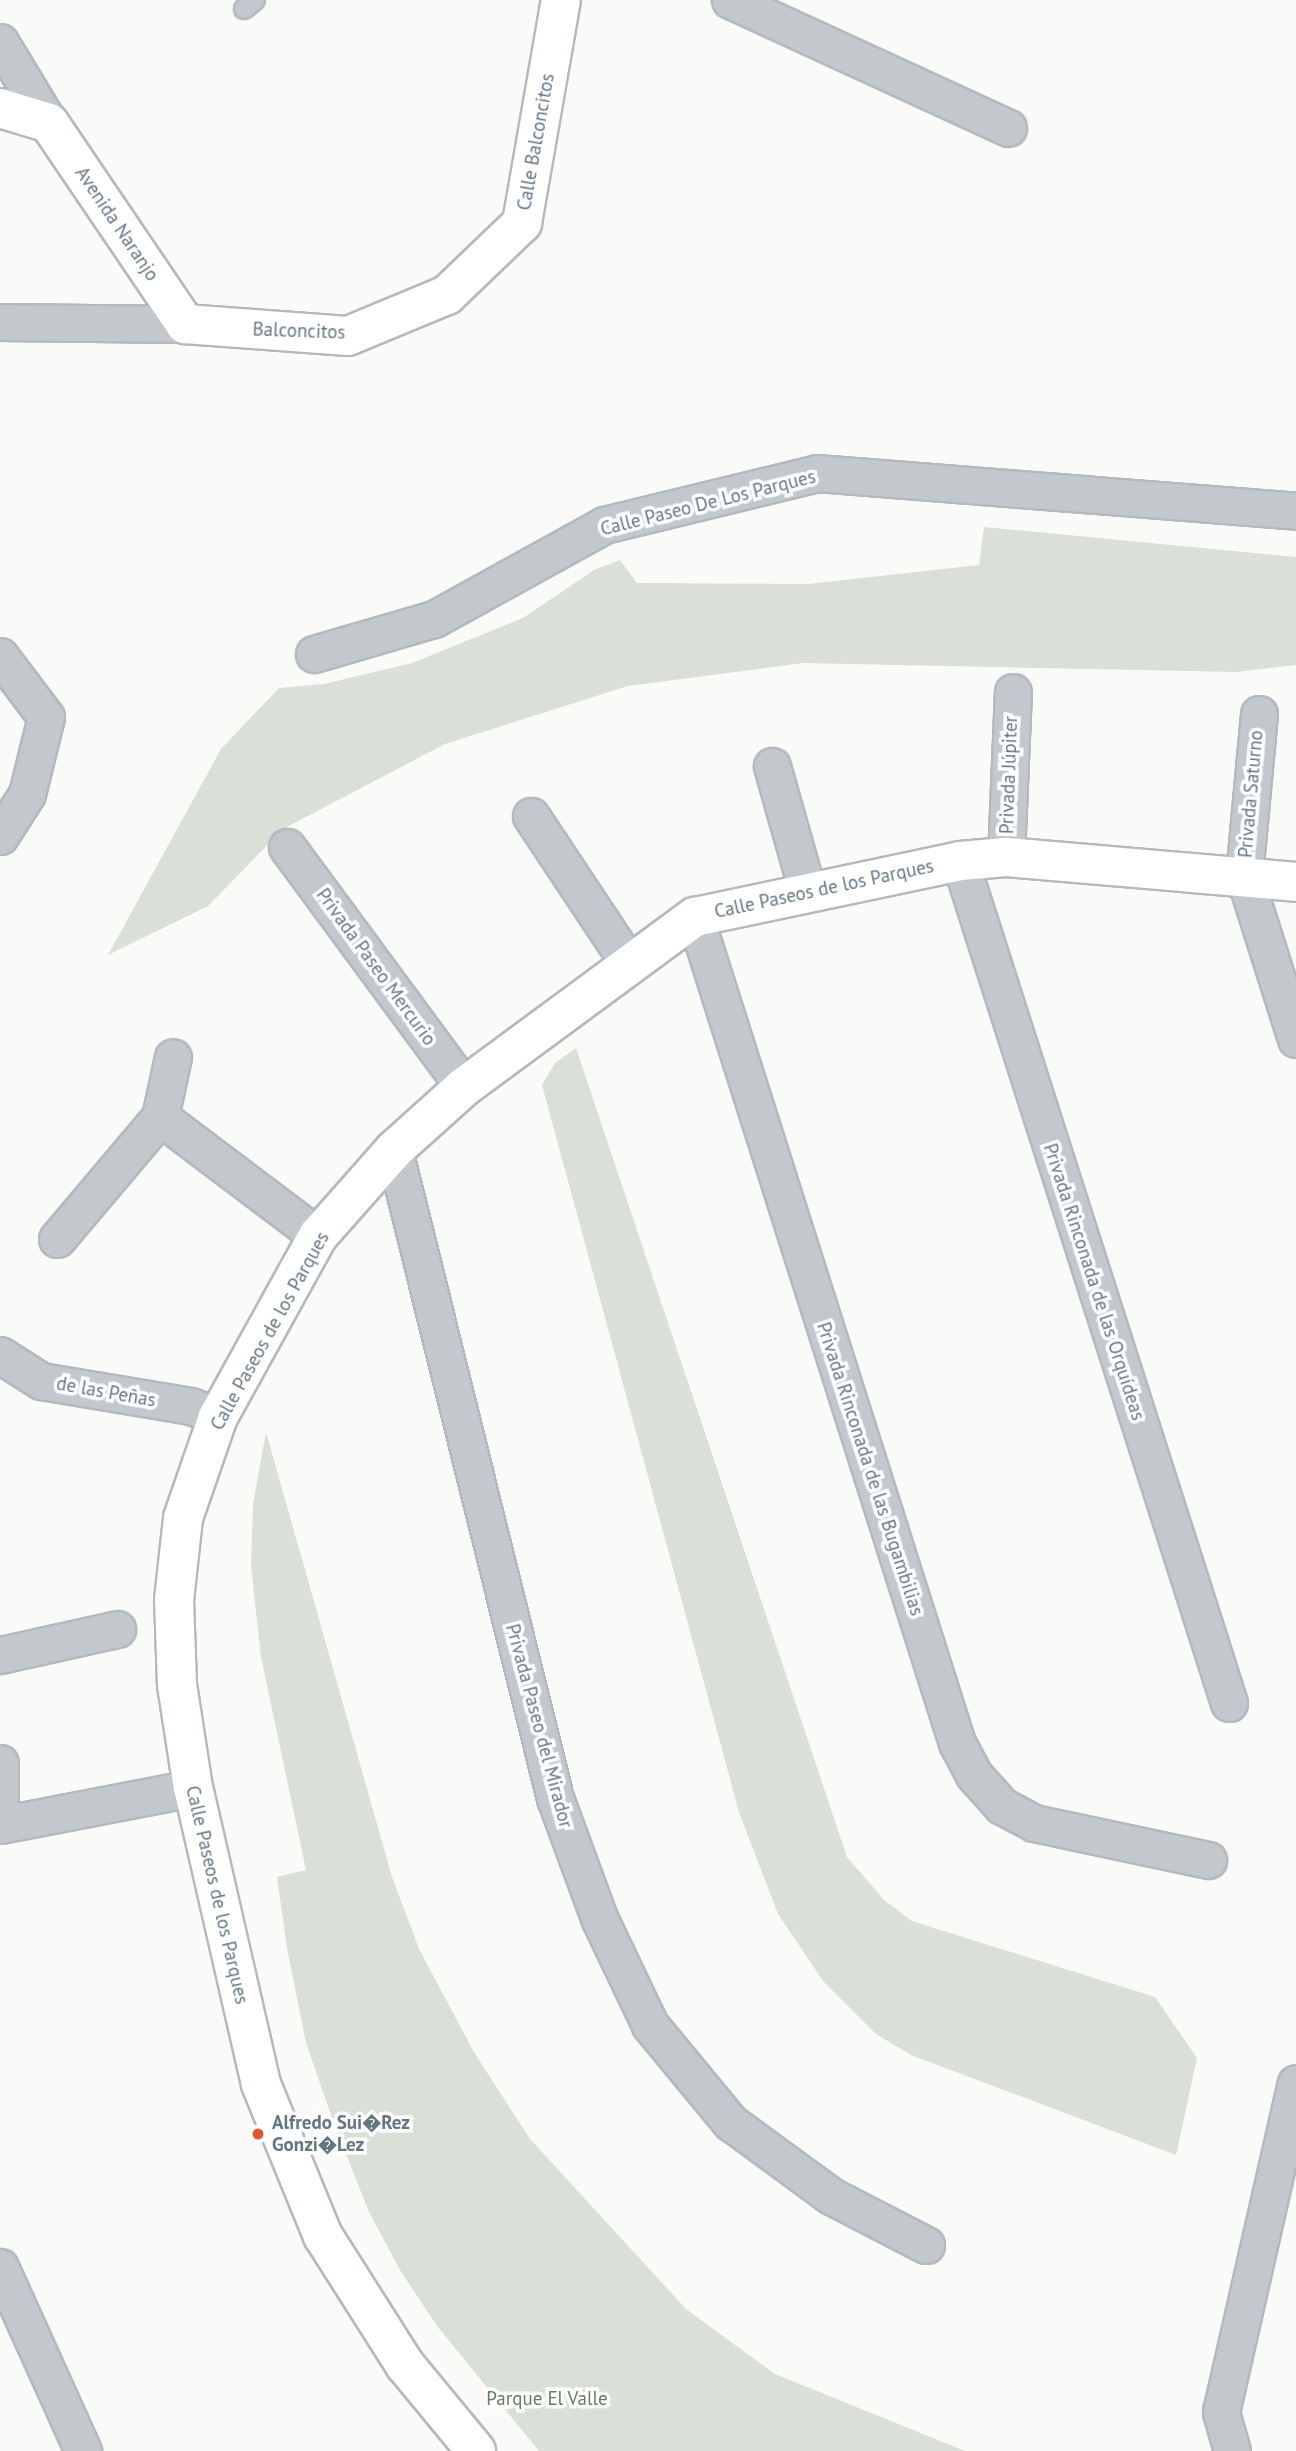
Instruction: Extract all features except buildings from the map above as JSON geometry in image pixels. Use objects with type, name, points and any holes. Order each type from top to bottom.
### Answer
[{"type":"street","name":"Calle Balconcitos","points":[[447,295],[522,223],[561,0]]},
{"type":"street","points":[[730,0],[1008,128]]},
{"type":"street","points":[[0,43],[49,123]]},
{"type":"street","points":[[0,108],[49,123]]},
{"type":"street","name":"Avenida Naranjo","points":[[49,123],[185,324]]},
{"type":"street","name":"Balconcitos","points":[[185,324],[348,336],[447,295]]},
{"type":"street","points":[[0,321],[185,324]]},
{"type":"street","name":"Calle Paseo De Los Parques","points":[[314,654],[434,620],[604,525],[817,473],[1296,512]]},
{"type":"street","points":[[0,656],[46,717],[27,794],[0,836]]},
{"type":"street","name":"Privada Júpiter","points":[[1006,857],[1013,692]]},
{"type":"street","name":"Privada Saturno","points":[[1244,875],[1259,714]]},
{"type":"street","points":[[772,766],[807,890]]},
{"type":"street","points":[[531,816],[628,962]]},
{"type":"street","name":"Privada Paseo Mercurio","points":[[287,847],[464,1087]]},
{"type":"street","name":"Calle Paseos de los Parques","points":[[476,2451],[405,2365],[323,2236],[261,2084],[192,1788],[177,1685],[174,1600],[183,1518],[218,1417],[318,1236],[394,1150],[464,1087],[628,962],[695,917],[807,890],[960,860],[1006,857],[1244,875],[1296,882]]},
{"type":"street","name":"Privada Rinconada de las Orquídeas","points":[[960,860],[1229,1703]]},
{"type":"street","points":[[1244,875],[1296,1039]]},
{"type":"street","name":"Privada Rinconada de las Bugambilias","points":[[695,917],[957,1743],[974,1775],[1002,1806],[1034,1823],[1208,1860]]},
{"type":"street","points":[[57,1238],[160,1117],[173,1057]]},
{"type":"street","points":[[160,1117],[318,1236]]},
{"type":"street","name":"Privada Paseo del Mirador","points":[[394,1150],[555,1798],[600,1920],[650,2025],[730,2122],[831,2196],[926,2245]]},
{"type":"street","name":"de las Peñas","points":[[0,1355],[41,1381],[191,1406],[218,1417]]},
{"type":"street","points":[[0,1655],[117,1629]]},
{"type":"street","points":[[0,1763],[0,1825],[192,1788]]},
{"type":"street","points":[[1232,2451],[1221,2412],[1296,2083]]},
{"type":"street","points":[[0,2267],[83,2451]]},
{"type":"green space","points":[[984,527],[1296,557],[1296,665],[1237,672],[803,663],[628,686],[445,744],[283,829],[208,906],[108,955],[221,749],[279,688],[324,684],[412,663],[523,618],[594,570],[620,560],[637,583],[808,584],[979,565]]},
{"type":"green space","points":[[576,1048],[847,1857],[884,1900],[912,1921],[1155,1997],[1197,2058],[1176,2155],[911,2055],[876,2034],[823,1981],[778,1914],[739,1812],[542,1085],[555,1063]]},
{"type":"green space","name":"Parque El Valle","points":[[266,1432],[392,1877],[419,1949],[475,2054],[530,2139],[686,2309],[775,2374],[965,2451],[539,2451],[437,2326],[400,2270],[369,2212],[336,2129],[306,2043],[287,1948],[277,1877],[306,1870],[261,1657],[251,1566],[253,1504]]},
{"type":"place","name":"Alfredo Sui�Rez Gonzi�Lez","points":[[258,2134]]}]
